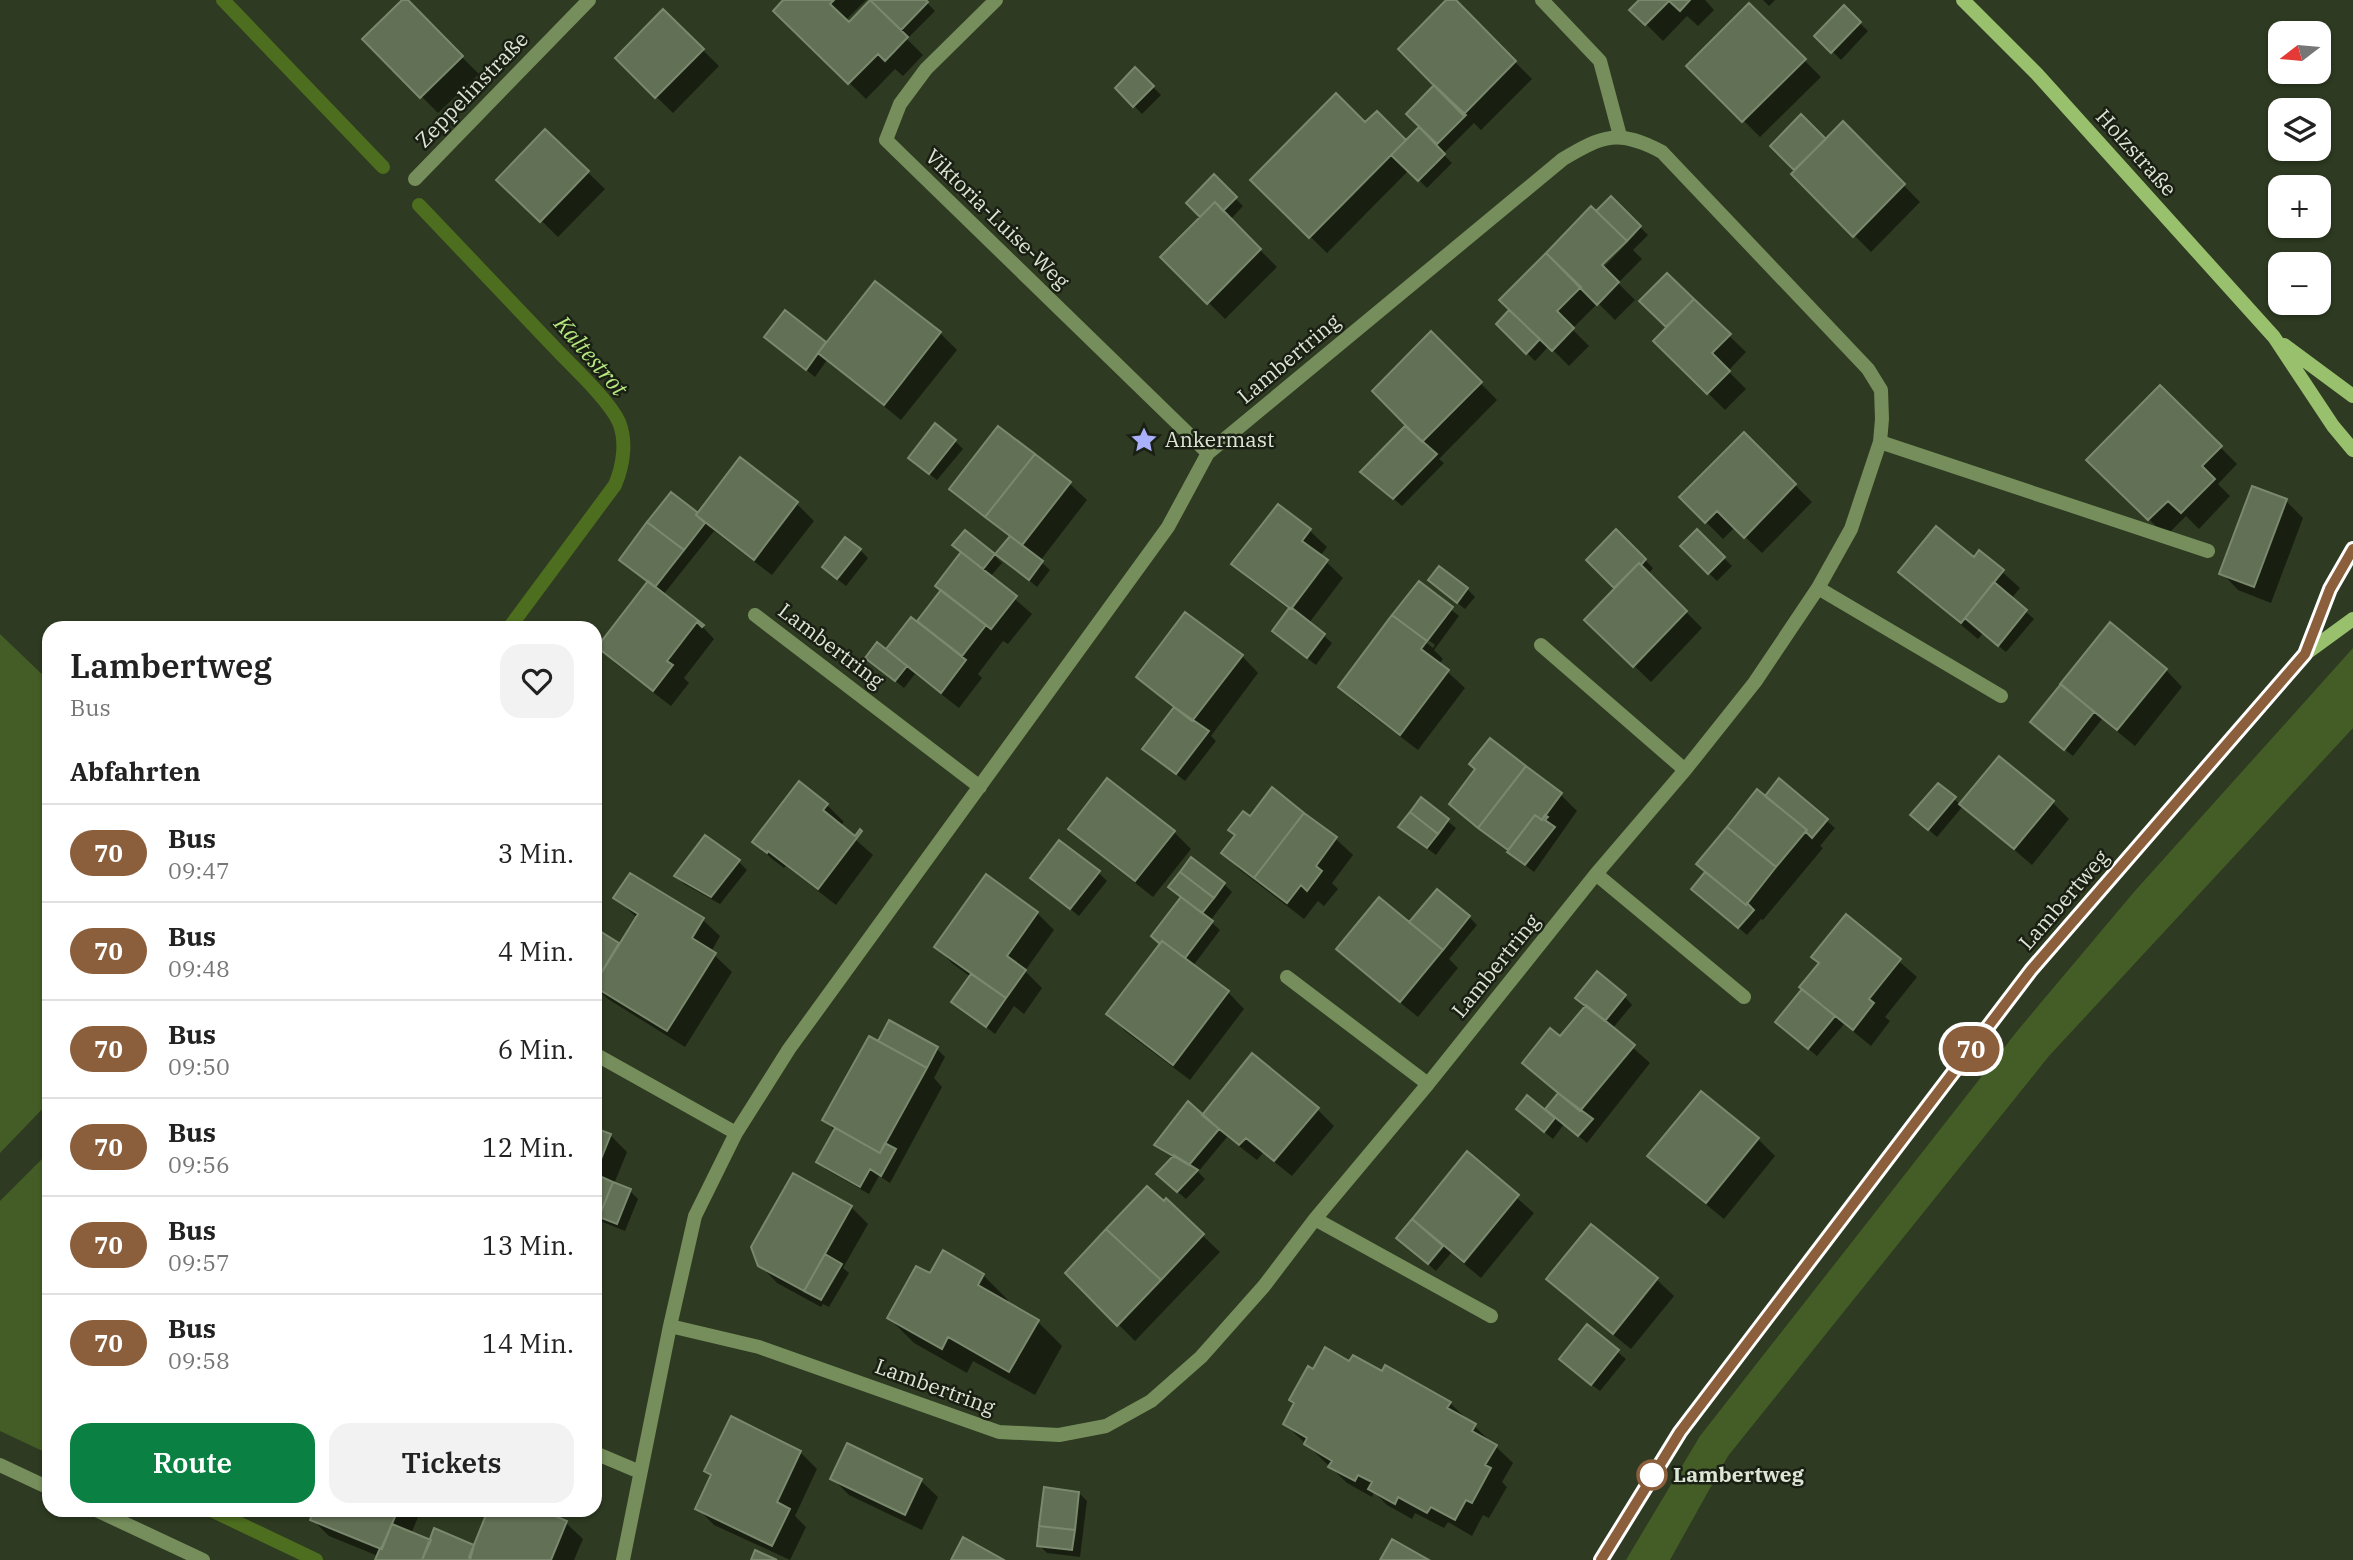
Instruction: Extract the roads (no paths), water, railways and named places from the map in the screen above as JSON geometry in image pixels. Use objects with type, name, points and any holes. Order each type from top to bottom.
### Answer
[{"type":"street","name":"Zeppelinstraße","points":[[415,179],[589,0]]},
{"type":"street","name":"Viktoria-Luise-Weg","points":[[996,0],[919,78],[900,104],[886,140],[1209,453]]},
{"type":"street","points":[[1542,0],[1600,61],[1620,136]]},
{"type":"street","name":"Holzstraße","points":[[1963,0],[2037,74],[2274,337],[2333,426],[2353,450]]},
{"type":"street","name":"Lambertring","points":[[623,1560],[670,1326],[695,1216],[736,1133],[789,1049],[1168,527],[1209,453],[1563,159],[1593,141],[1620,136],[1644,142],[1662,152],[1868,369],[1881,390],[1880,442],[1851,530],[1818,588],[1755,682],[1315,1219],[1264,1286],[1201,1357],[1151,1401],[1106,1426],[1059,1435],[999,1432],[759,1347],[670,1326]]},
{"type":"street","name":"Holzstraße","points":[[2274,337],[2353,396]]},
{"type":"street","points":[[1880,442],[2208,551]]},
{"type":"street","name":"Lambertweg","points":[[2305,654],[2330,589],[2353,549]]},
{"type":"street","points":[[1818,588],[2001,696]]},
{"type":"street","name":"Lambertring","points":[[755,615],[980,787]]},
{"type":"street","name":"Lambertweg","points":[[1601,1560],[1680,1432],[2031,970],[2305,654],[2353,619]]},
{"type":"street","points":[[1541,645],[1685,770]]},
{"type":"street","points":[[1596,874],[1744,997]]},
{"type":"street","points":[[1287,977],[1428,1084]]},
{"type":"street","points":[[602,1058],[736,1133]]},
{"type":"street","points":[[1315,1219],[1490,1317]]},
{"type":"street","points":[[602,1456],[640,1472]]},
{"type":"street","points":[[0,1465],[42,1485]]},
{"type":"street","points":[[111,1517],[203,1560]]},
{"type":"waterway","name":"Kaltestrot","points":[[223,0],[383,167]]},
{"type":"waterway","name":"Kaltestrot","points":[[419,205],[599,394],[619,422],[623,438],[623,454],[615,485],[514,621]]},
{"type":"waterway","name":"Kaltestrot","points":[[226,1517],[316,1560]]},
{"type":"place","name":"Ankermast","points":[[1144,440]]},
{"type":"place","name":"Lambertweg","points":[[1652,1475]]}]
